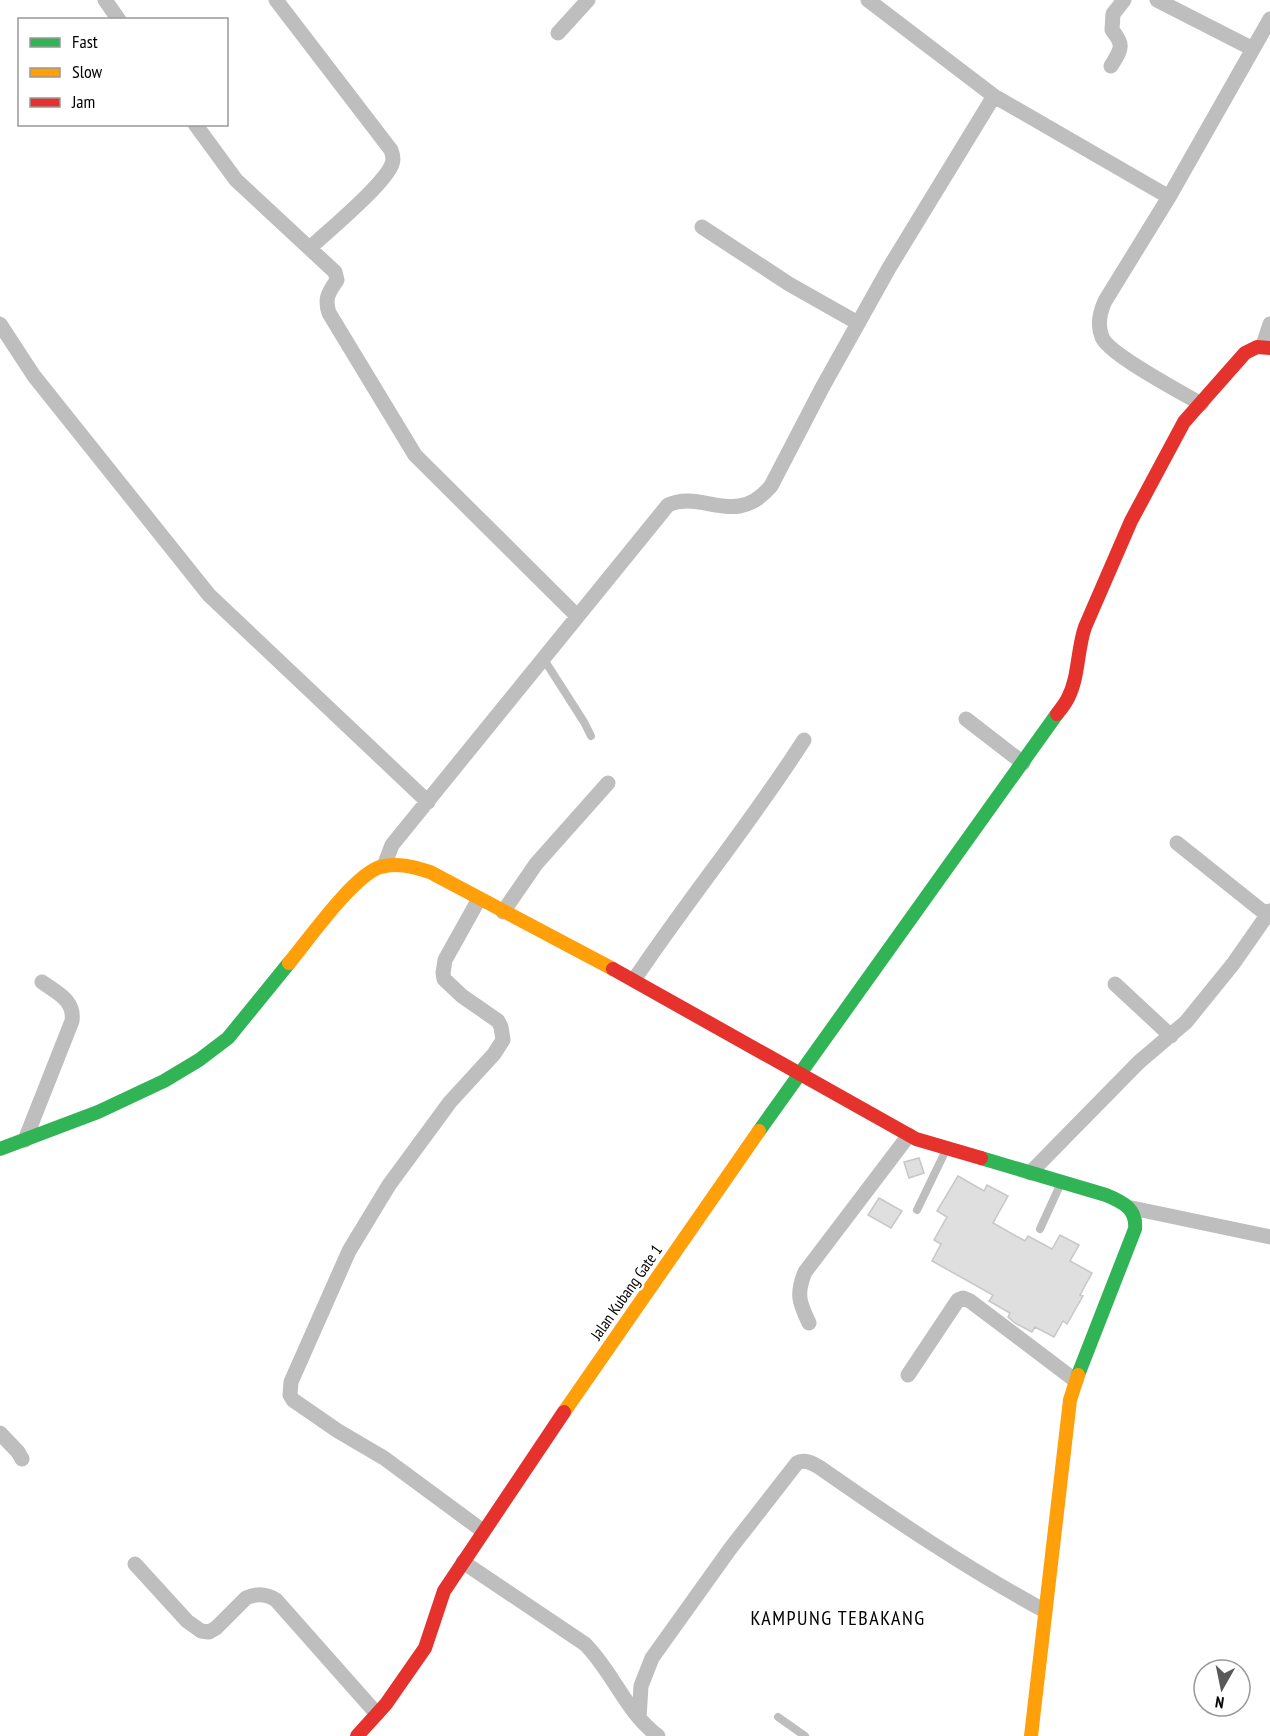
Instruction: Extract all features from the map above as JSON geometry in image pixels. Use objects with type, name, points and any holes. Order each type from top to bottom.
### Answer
[{"type":"street","points":[[105,0],[118,18]]},
{"type":"street","points":[[276,0],[393,155],[392,165],[382,180],[310,248]]},
{"type":"street","points":[[558,33],[588,0]]},
{"type":"street","points":[[868,0],[994,96],[1169,197]]},
{"type":"street","points":[[1111,66],[1121,46],[1120,39],[1112,30],[1113,14],[1124,0]]},
{"type":"street","points":[[1157,0],[1254,49]]},
{"type":"street","points":[[1201,404],[1112,350],[1105,343],[1099,325],[1105,301],[1169,197],[1270,19]]},
{"type":"street","points":[[384,866],[392,844],[668,505],[676,502],[735,506],[750,504],[761,498],[771,486],[889,268],[994,96]]},
{"type":"street","points":[[196,126],[236,180],[335,272],[337,280],[327,295],[329,313],[410,447],[577,616]]},
{"type":"street","points":[[702,227],[789,284],[858,323]]},
{"type":"street","points":[[0,324],[34,376],[209,595],[428,802]]},
{"type":"street","points":[[1266,346],[1270,324]]},
{"type":"street","name":"Jalan Kubang Gate 1","points":[[357,1736],[377,1714],[425,1648],[444,1591],[602,1355],[799,1073],[1068,699],[1085,627],[1131,521],[1184,422],[1245,353],[1254,347],[1266,346]]},
{"type":"street","points":[[966,719],[1023,763]]},
{"type":"street","points":[[634,980],[660,940],[770,794],[804,740]]},
{"type":"street","points":[[503,912],[536,864],[608,783]]},
{"type":"street","points":[[1030,1173],[1139,1062],[1171,1036],[1205,1000],[1268,913],[1177,843]]},
{"type":"street","points":[[0,1149],[98,1112],[164,1081],[199,1060],[228,1038],[354,884],[371,869],[384,866],[416,868],[430,873],[634,980],[909,1135],[946,1149],[1106,1195],[1131,1208],[1270,1237]]},
{"type":"street","points":[[479,899],[445,960],[444,979],[462,996],[498,1021],[503,1040],[494,1054],[450,1102],[389,1185],[349,1251],[291,1382],[290,1395],[293,1400],[338,1431],[384,1458],[483,1531]]},
{"type":"street","points":[[25,1140],[74,1012],[68,1002],[42,982]]},
{"type":"street","points":[[1116,984],[1171,1036]]},
{"type":"street","points":[[809,1323],[798,1295],[805,1272],[909,1135]]},
{"type":"street","points":[[1031,1736],[1066,1423],[1076,1381],[1133,1236],[1136,1223],[1131,1208]]},
{"type":"street","points":[[908,1375],[958,1300],[963,1298],[1076,1381]]},
{"type":"street","points":[[0,1433],[22,1459]]},
{"type":"street","points":[[639,1718],[641,1686],[652,1658],[730,1549],[797,1463],[801,1461],[810,1462],[819,1467],[928,1542],[1045,1611]]},
{"type":"street","points":[[463,1562],[585,1644],[639,1718],[658,1736]]},
{"type":"street","points":[[135,1564],[187,1621],[201,1631],[209,1632],[216,1629],[246,1598],[253,1595],[270,1596],[377,1714]]},
{"type":"lane","points":[[543,658],[591,736]]},
{"type":"lane","points":[[916,1210],[946,1149]]},
{"type":"lane","points":[[1040,1229],[1061,1182]]},
{"type":"lane","points":[[778,1718],[805,1736]]},
{"type":"building","points":[[919,1158],[924,1173],[909,1178],[904,1162]]},
{"type":"building","points":[[958,1176],[984,1191],[987,1185],[1008,1196],[993,1223],[1025,1241],[1028,1236],[1052,1249],[1060,1235],[1079,1245],[1070,1261],[1092,1273],[1080,1295],[1083,1296],[1067,1324],[1063,1321],[1054,1337],[1035,1327],[1032,1332],[1015,1323],[1008,1317],[1010,1313],[989,1301],[993,1295],[932,1261],[941,1244],[934,1240],[947,1217],[937,1211]]},
{"type":"building","points":[[879,1198],[902,1211],[891,1228],[868,1215]]},
{"type":"traffic: fast","points":[[759,1131],[1057,714]]},
{"type":"traffic: fast","points":[[0,1149],[98,1112],[164,1081],[199,1060],[228,1038],[289,963]]},
{"type":"traffic: fast","points":[[981,1158],[1106,1195],[1128,1207],[1134,1216],[1135,1229],[1078,1375]]},
{"type":"traffic: slow","points":[[289,963],[357,882],[380,867],[399,865],[430,872],[613,969]]},
{"type":"traffic: slow","points":[[564,1412],[759,1131]]},
{"type":"traffic: slow","points":[[1031,1736],[1070,1400],[1078,1375]]},
{"type":"traffic: jam","points":[[1057,714],[1072,690],[1085,627],[1131,521],[1184,422],[1245,353],[1257,347],[1270,348]]},
{"type":"traffic: jam","points":[[613,969],[916,1139],[981,1158]]},
{"type":"traffic: jam","points":[[357,1736],[386,1704],[425,1648],[444,1591],[564,1412]]},
{"type":"district","name":"KAMPUNG TEBAKANG","points":[[838,1618]]}]
